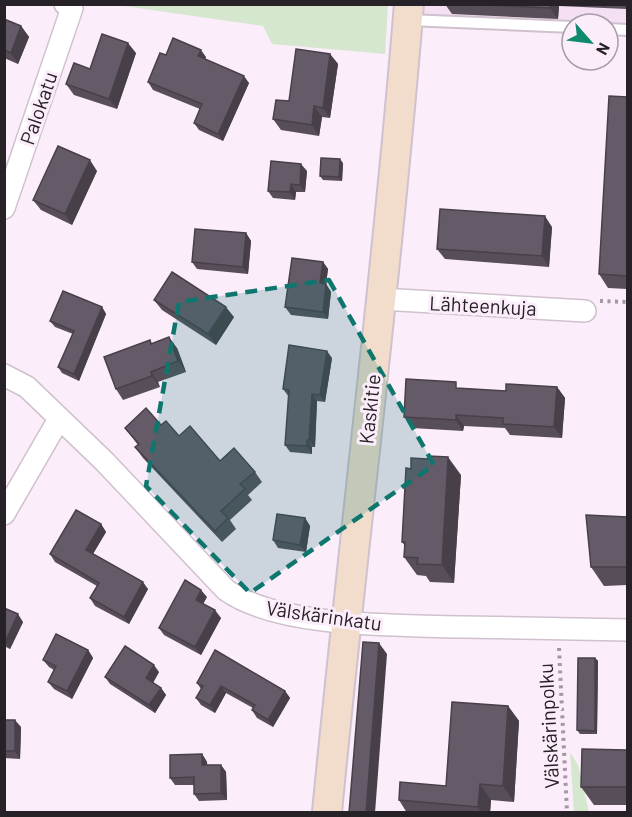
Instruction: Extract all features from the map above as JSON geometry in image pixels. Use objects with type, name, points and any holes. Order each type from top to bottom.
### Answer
[{"type":"street","name":"Palokatu","points":[[4,208],[69,6]]},
{"type":"street","name":"Kaskitie","points":[[327,813],[409,12]]},
{"type":"street","name":"Lähteenkuja","points":[[381,300],[585,311]]},
{"type":"street","name":"Välskärinkatu","points":[[4,375],[27,387],[104,461],[226,590],[238,598],[287,614],[345,622],[627,630]]},
{"type":"street","points":[[4,514],[59,419]]},
{"type":"lane","points":[[409,12],[560,26]]},
{"type":"path","name":"Välskärinpolku","points":[[559,639],[567,813]]},
{"type":"highlighted area","points":[[329,280],[434,465],[250,593],[146,486],[179,302]]},
{"type":"shaded area","points":[[425,5],[627,5],[627,26],[620,25],[620,12],[560,12],[560,23],[423,20]]},
{"type":"green space","points":[[117,5],[388,5],[385,54],[272,44],[263,26]]},
{"type":"green space","points":[[570,752],[578,765],[589,812],[574,812]]},
{"type":"building","points":[[465,4],[550,4],[550,8]]},
{"type":"building","points":[[4,19],[21,26],[11,53],[4,50]]},
{"type":"building","points":[[102,34],[128,43],[109,99],[66,84],[74,63],[90,69]]},
{"type":"building","points":[[173,38],[201,50],[198,56],[244,76],[218,134],[194,123],[202,104],[148,82],[160,53],[166,55]]},
{"type":"building","points":[[296,49],[330,54],[323,108],[314,106],[312,125],[273,119],[276,100],[289,101]]},
{"type":"building","points":[[609,96],[627,97],[627,276],[599,274]]},
{"type":"building","points":[[58,146],[90,160],[65,214],[33,200]]},
{"type":"building","points":[[321,158],[340,159],[339,177],[320,176]]},
{"type":"building","points":[[271,161],[301,164],[300,185],[291,184],[290,192],[268,191]]},
{"type":"building","points":[[440,209],[545,216],[542,256],[437,249]]},
{"type":"building","points":[[195,229],[246,233],[243,267],[192,262]]},
{"type":"building","points":[[292,258],[323,262],[320,283],[326,284],[323,312],[285,307]]},
{"type":"building","points":[[172,272],[226,307],[208,334],[154,300]]},
{"type":"building","points":[[63,291],[102,307],[74,374],[58,367],[74,331],[50,321]]},
{"type":"building","points":[[169,337],[178,361],[151,372],[152,376],[116,389],[104,357],[150,340],[151,344]]},
{"type":"building","points":[[289,345],[327,351],[320,395],[312,394],[307,446],[285,445],[289,390],[283,389]]},
{"type":"building","points":[[406,379],[456,382],[456,388],[506,391],[506,384],[557,387],[554,427],[503,424],[503,418],[456,415],[456,420],[404,417]]},
{"type":"building","points":[[146,408],[161,425],[166,421],[179,436],[190,426],[220,461],[234,448],[255,472],[240,484],[245,489],[221,511],[228,518],[215,531],[135,447],[139,444],[125,428]]},
{"type":"building","points":[[428,456],[448,457],[442,565],[417,564],[418,558],[404,557],[405,542],[402,542],[406,468],[411,469],[411,458],[428,459]]},
{"type":"building","points":[[76,510],[101,524],[86,550],[143,582],[124,617],[90,598],[99,583],[50,554]]},
{"type":"building","points":[[277,514],[305,518],[300,545],[273,540]]},
{"type":"building","points":[[586,515],[627,517],[627,567],[591,567]]},
{"type":"building","points":[[185,580],[201,590],[196,600],[215,610],[195,647],[159,628]]},
{"type":"building","points":[[4,608],[18,614],[5,642],[4,641]]},
{"type":"building","points":[[56,634],[88,650],[67,691],[48,682],[56,666],[43,660]]},
{"type":"building","points":[[363,642],[379,643],[366,813],[349,813]]},
{"type":"building","points":[[125,646],[154,665],[146,678],[161,688],[149,705],[105,677]]},
{"type":"building","points":[[215,650],[285,691],[268,720],[252,710],[255,705],[221,686],[210,705],[196,698],[203,686],[197,683]]},
{"type":"building","points":[[578,658],[595,658],[595,731],[577,730]]},
{"type":"building","points":[[452,702],[508,706],[503,786],[480,784],[478,807],[399,800],[400,782],[446,786]]},
{"type":"building","points":[[4,720],[15,720],[15,751],[4,751]]},
{"type":"building","points":[[582,749],[627,750],[627,787],[581,787]]},
{"type":"building","points":[[202,754],[202,765],[221,765],[221,793],[194,794],[194,777],[170,778],[170,755]]}]
